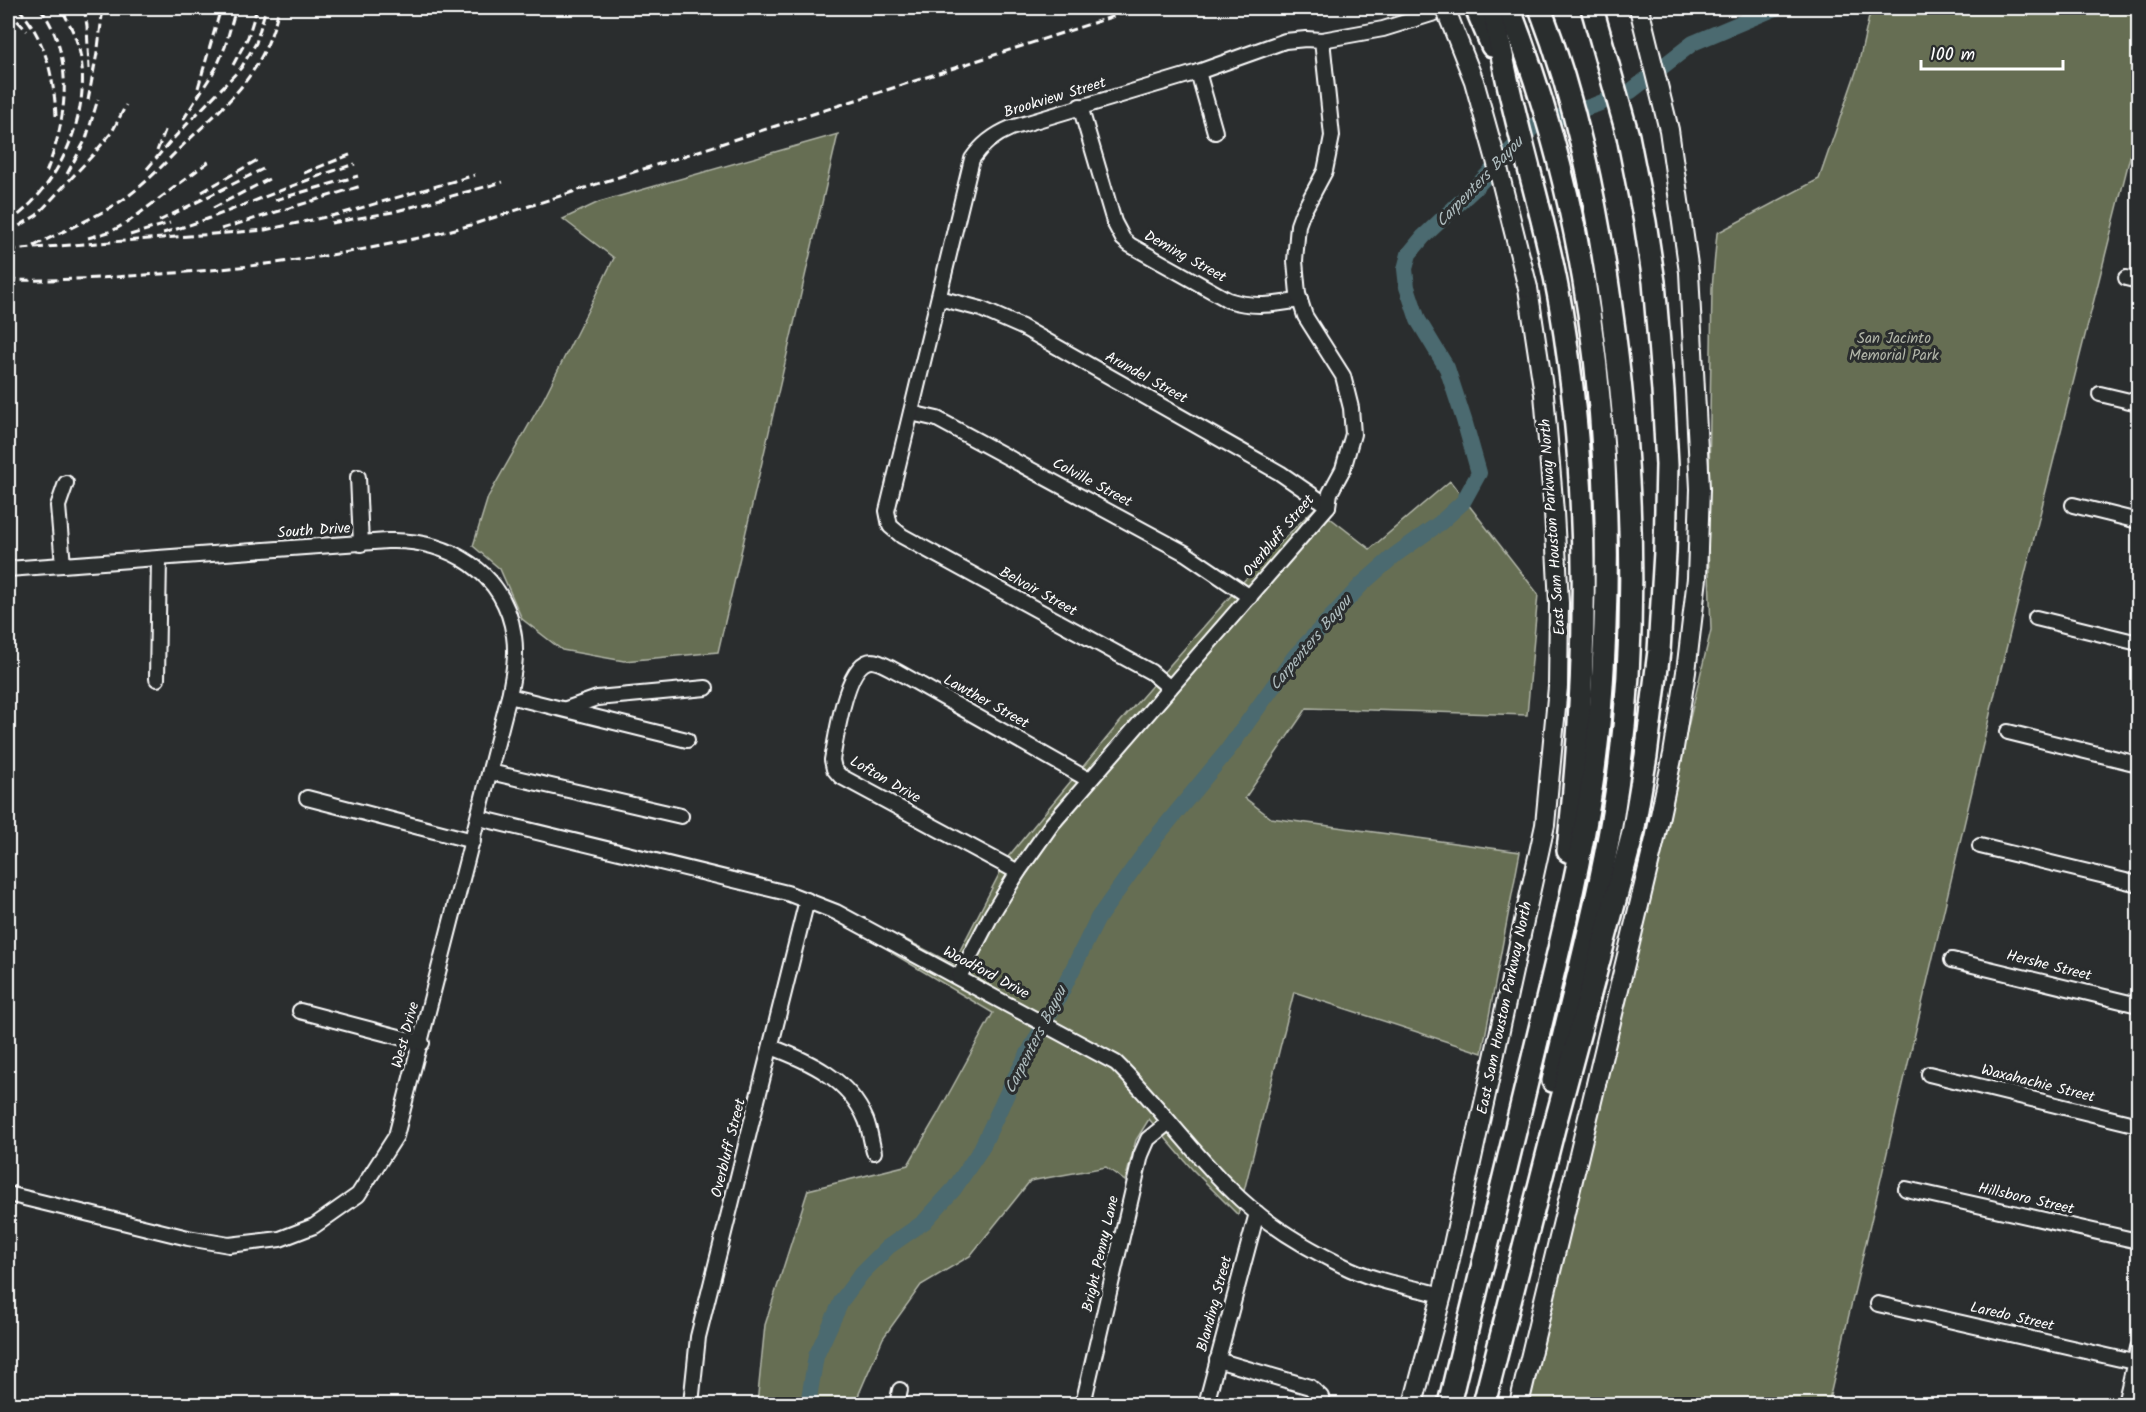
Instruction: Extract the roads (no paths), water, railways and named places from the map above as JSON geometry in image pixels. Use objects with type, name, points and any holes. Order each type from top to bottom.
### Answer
[{"type":"highway","points":[[1476,8],[1509,90]]},
{"type":"highway","points":[[1494,8],[1509,90],[1537,193],[1555,275],[1576,419],[1582,493],[1584,615],[1581,697],[1568,849],[1546,1003]]},
{"type":"highway","points":[[1449,1404],[1571,894],[1592,783],[1603,662],[1607,537],[1606,480],[1596,364],[1580,263],[1554,143],[1532,71],[1509,8]]},
{"type":"highway","points":[[1483,1404],[1500,1304],[1605,856],[1624,722],[1630,609],[1627,447],[1605,260],[1584,148],[1561,66],[1540,8]]},
{"type":"highway","points":[[1483,1404],[1633,832],[1657,670],[1663,591],[1666,426],[1650,252],[1628,136],[1590,8]]},
{"type":"main road","name":"East Sam Houston Parkway North","points":[[1413,1404],[1442,1295],[1545,825],[1558,687],[1559,603],[1554,512],[1544,394],[1527,288],[1474,81],[1445,8]]},
{"type":"main road","points":[[1519,1404],[1655,839],[1686,672],[1696,578],[1700,489],[1689,272],[1669,130],[1639,8]]},
{"type":"street","name":"Brookview Street","points":[[890,526],[887,511],[972,159],[984,144],[1001,132],[1080,106],[1198,72],[1285,41],[1322,40],[1383,29],[1451,8]]},
{"type":"street","name":"Overbluff Street","points":[[959,977],[992,914],[1052,824],[1328,506],[1330,493],[1343,469],[1353,434],[1351,408],[1343,376],[1305,316],[1300,300],[1296,261],[1298,225],[1325,171],[1331,148],[1332,136],[1322,40]]},
{"type":"street","points":[[1198,72],[1215,132]]},
{"type":"street","name":"Deming Street","points":[[1080,106],[1114,222],[1130,245],[1237,303],[1265,306],[1300,300]]},
{"type":"street","name":"Arundel Street","points":[[939,298],[981,309],[1022,327],[1280,473],[1328,506]]},
{"type":"street","points":[[2100,394],[2139,404]]},
{"type":"street","name":"Colville Street","points":[[911,413],[937,419],[1185,553],[1250,597]]},
{"type":"street","points":[[358,477],[361,544]]},
{"type":"street","points":[[63,565],[58,507],[66,483]]},
{"type":"street","points":[[2073,505],[2139,521]]},
{"type":"street","name":"Belvoir Street","points":[[890,526],[902,536],[1151,672],[1170,688]]},
{"type":"street","name":"South Drive","points":[[8,569],[398,541],[439,547],[463,559],[488,579],[501,596],[513,631],[515,666],[509,696]]},
{"type":"street","points":[[157,679],[159,558]]},
{"type":"street","points":[[2036,618],[2139,643]]},
{"type":"street","name":"Lawther Street","points":[[863,664],[873,661],[898,672],[1089,780]]},
{"type":"street","name":"Lofton Drive","points":[[863,664],[850,680],[832,760],[834,769],[840,776],[1018,872]]},
{"type":"street","points":[[566,709],[597,698],[706,688]]},
{"type":"street","points":[[509,696],[687,740]]},
{"type":"street","name":"West Drive","points":[[8,1194],[188,1238],[229,1245],[280,1239],[314,1226],[358,1195],[396,1136],[422,1043],[509,696]]},
{"type":"street","points":[[2008,732],[2139,764]]},
{"type":"street","points":[[490,772],[681,816]]},
{"type":"street","points":[[307,798],[473,842]]},
{"type":"street","name":"Woodford Drive","points":[[479,818],[787,893],[836,912],[1116,1063],[1141,1087],[1229,1189],[1257,1213],[1310,1248],[1351,1269],[1388,1282],[1442,1295]]},
{"type":"street","points":[[1980,846],[2139,884]]},
{"type":"street","name":"Overbluff Street","points":[[691,1404],[698,1337],[807,900]]},
{"type":"street","name":"Hershe Street","points":[[1952,960],[2139,1005]]},
{"type":"street","points":[[300,1011],[422,1043]]},
{"type":"street","points":[[771,1047],[809,1062],[839,1083],[854,1100],[866,1119],[874,1152]]},
{"type":"street","name":"Waxahachie Street","points":[[1929,1074],[2139,1125]]},
{"type":"street","name":"Bright Penny Lane","points":[[1083,1404],[1142,1155],[1148,1139],[1169,1122]]},
{"type":"street","name":"Hillsboro Street","points":[[1906,1189],[2139,1241]]},
{"type":"street","name":"Blanding Street","points":[[1206,1404],[1257,1213]]},
{"type":"street","name":"Laredo Street","points":[[1878,1304],[2137,1363]]},
{"type":"street","points":[[2125,1404],[2139,1348]]},
{"type":"street","points":[[1217,1360],[1310,1387],[1322,1397],[1323,1404]]},
{"type":"street","points":[[897,1404],[900,1390]]},
{"type":"waterway","name":"Carpenters Bayou","points":[[808,1404],[816,1356],[842,1300],[862,1273],[888,1247],[924,1222],[954,1189],[981,1149],[1013,1081],[1059,997],[1098,918],[1156,837],[1227,751],[1295,656],[1362,584],[1395,555],[1440,523],[1463,502],[1479,473],[1447,368],[1418,320],[1407,287],[1405,269],[1409,254],[1423,237],[1473,190],[1535,125],[1631,91],[1693,43],[1776,8]]},
{"type":"railway","points":[[18,8],[35,32],[46,58],[53,87],[56,116]]},
{"type":"railway","points":[[40,8],[59,47],[64,90],[59,133],[45,175]]},
{"type":"railway","points":[[8,223],[26,209],[55,172],[75,128],[80,105],[81,59],[73,32],[61,8]]},
{"type":"railway","points":[[84,8],[89,69]]},
{"type":"railway","points":[[88,100],[103,8]]},
{"type":"railway","points":[[198,88],[221,8]]},
{"type":"railway","points":[[183,120],[216,68],[225,47],[236,8]]},
{"type":"railway","points":[[233,65],[248,37],[257,8]]},
{"type":"railway","points":[[147,169],[241,68],[256,43],[266,8]]},
{"type":"railway","points":[[34,246],[124,199],[152,176],[212,118],[253,71],[272,32],[279,8]]},
{"type":"railway","points":[[8,280],[94,278],[268,264],[350,252],[431,235],[471,225],[1139,8]]},
{"type":"railway","points":[[8,11],[27,31]]},
{"type":"railway","points":[[67,174],[86,139],[98,99]]},
{"type":"railway","points":[[8,233],[37,215],[92,156],[112,132],[126,105]]},
{"type":"railway","points":[[157,151],[166,128]]},
{"type":"railway","points":[[304,173],[352,154]]},
{"type":"railway","points":[[202,192],[259,159]]},
{"type":"railway","points":[[88,238],[112,231],[128,222],[211,160]]},
{"type":"railway","points":[[163,233],[355,164]]},
{"type":"railway","points":[[159,221],[263,169]]},
{"type":"railway","points":[[8,250],[265,230],[340,214],[475,175]]},
{"type":"railway","points":[[275,200],[358,176]]},
{"type":"railway","points":[[213,208],[269,179]]},
{"type":"railway","points":[[331,223],[393,212],[503,182]]},
{"type":"railway","points":[[221,229],[361,186]]},
{"type":"railway","points":[[130,235],[170,223]]},
{"type":"park label","name":"San Jacinto Memorial Park","points":[[1894,348]]}]
